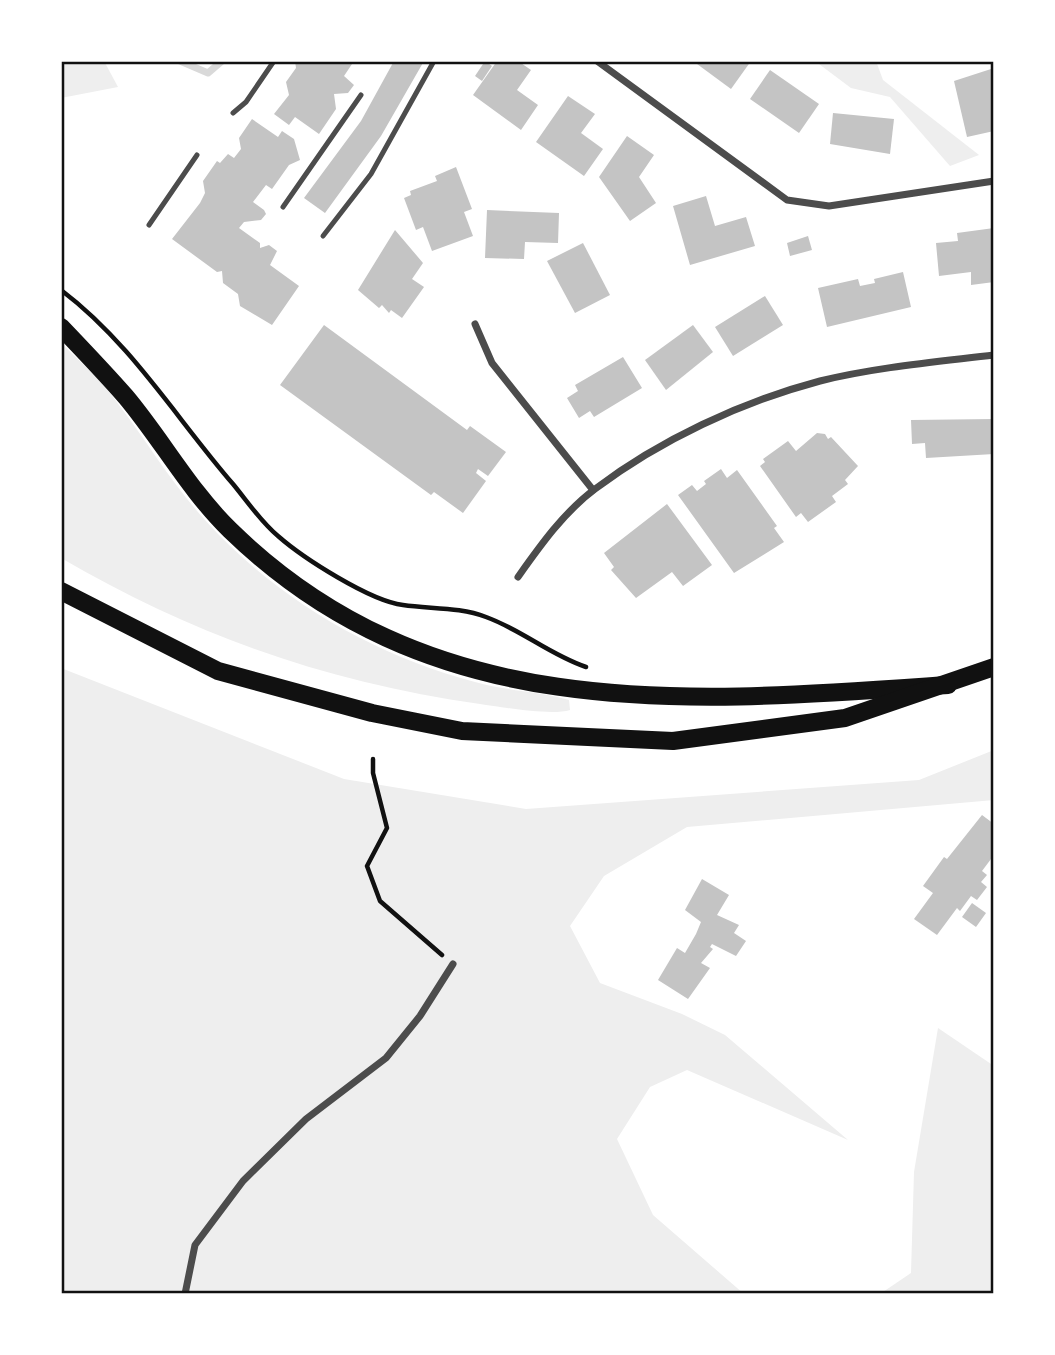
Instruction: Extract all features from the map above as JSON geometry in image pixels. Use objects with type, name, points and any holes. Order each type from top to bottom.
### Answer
[{"type":"main road","points":[[61,327],[125,397],[208,506],[256,553],[342,615],[428,657],[504,678],[545,685],[672,696],[804,695],[948,685]]},
{"type":"main road","points":[[61,591],[218,671],[372,713],[462,731],[673,741],[845,718],[948,685],[994,667]]},
{"type":"street","points":[[597,61],[787,200],[829,206],[994,181]]},
{"type":"street","points":[[475,324],[492,363],[593,490]]},
{"type":"street","points":[[518,577],[550,533],[593,490],[664,444],[740,408],[819,382],[902,365],[994,355]]},
{"type":"street","points":[[185,1294],[195,1245],[243,1181],[306,1119],[386,1058],[421,1016],[453,964]]},
{"type":"lane","points":[[233,113],[246,102],[274,61]]},
{"type":"lane","points":[[323,236],[371,174],[435,61]]},
{"type":"lane","points":[[283,207],[361,95]]},
{"type":"lane","points":[[149,225],[197,155]]},
{"type":"path","points":[[61,290],[87,310],[142,367],[197,442],[240,494],[276,535],[306,558],[360,588],[400,605],[434,607],[484,616],[528,636],[576,664],[597,669]]},
{"type":"path","points":[[373,759],[373,773],[387,828],[367,866],[380,901],[453,964]]},
{"type":"shaded area","points":[[61,61],[104,61],[118,87],[61,98]]},
{"type":"shaded area","points":[[815,61],[876,61],[883,80],[979,155],[950,166],[890,97],[851,88]]},
{"type":"shaded area","points":[[61,343],[92,372],[113,397],[205,520],[233,549],[295,599],[363,640],[437,671],[475,682],[569,700],[570,710],[539,712],[424,695],[316,669],[212,633],[161,611],[61,558]]},
{"type":"shaded area","points":[[61,668],[344,779],[526,809],[919,780],[994,750],[994,800],[687,827],[604,876],[570,926],[600,983],[682,1014],[725,1035],[848,1140],[687,1070],[650,1087],[617,1139],[653,1215],[744,1294],[61,1294]]},
{"type":"shaded area","points":[[938,1028],[994,1066],[994,1294],[880,1294],[911,1273],[914,1172]]},
{"type":"building","points":[[295,61],[354,61],[344,76],[354,85],[348,93],[334,94],[336,109],[319,134],[295,117],[289,125],[274,114],[289,95],[286,82],[296,68]]},
{"type":"building","points":[[394,61],[424,61],[381,136],[325,213],[304,198],[361,121]]},
{"type":"building","points":[[485,61],[492,66],[482,81],[475,76]]},
{"type":"building","points":[[497,61],[518,61],[531,70],[517,90],[538,105],[521,130],[473,95]]},
{"type":"building","points":[[693,61],[751,61],[731,89]]},
{"type":"building","points":[[991,69],[994,131],[967,137],[954,81]]},
{"type":"building","points":[[770,70],[819,104],[799,133],[750,99]]},
{"type":"building","points":[[568,96],[595,114],[581,133],[603,149],[584,176],[536,142]]},
{"type":"building","points":[[833,113],[894,119],[890,154],[830,144]]},
{"type":"building","points":[[252,119],[278,137],[282,131],[294,139],[300,160],[289,165],[272,189],[266,185],[253,202],[266,214],[261,220],[244,222],[239,228],[260,243],[260,248],[269,245],[277,251],[270,265],[299,286],[272,325],[240,306],[238,294],[223,283],[222,271],[217,272],[172,239],[200,203],[205,193],[203,181],[217,161],[220,163],[228,154],[234,158],[241,149],[239,138]]},
{"type":"building","points":[[627,136],[654,155],[639,177],[656,203],[630,221],[599,177]]},
{"type":"building","points":[[456,167],[472,209],[464,212],[473,236],[432,251],[423,227],[416,230],[404,198],[411,195],[410,191],[437,181],[435,176]]},
{"type":"building","points":[[706,196],[715,226],[746,217],[755,246],[690,265],[673,206]]},
{"type":"building","points":[[487,210],[559,213],[558,243],[525,242],[524,259],[485,258]]},
{"type":"building","points":[[994,228],[994,282],[971,285],[971,272],[939,276],[936,243],[958,241],[957,233]]},
{"type":"building","points":[[395,230],[423,263],[412,279],[424,287],[402,318],[391,310],[389,313],[382,305],[379,308],[358,290]]},
{"type":"building","points":[[808,236],[812,250],[790,256],[787,243]]},
{"type":"building","points":[[583,243],[610,295],[575,313],[547,261]]},
{"type":"building","points":[[903,272],[911,307],[827,327],[818,288],[858,279],[860,286],[875,283],[874,279]]},
{"type":"building","points":[[765,296],[783,325],[733,356],[715,327]]},
{"type":"building","points":[[324,325],[467,430],[470,426],[506,452],[488,476],[478,469],[476,473],[486,481],[463,513],[434,492],[431,495],[280,385]]},
{"type":"building","points":[[693,325],[713,352],[666,390],[645,360]]},
{"type":"building","points":[[623,357],[642,388],[594,417],[590,411],[579,418],[567,398],[578,391],[575,385]]},
{"type":"building","points":[[994,419],[994,454],[926,458],[925,443],[912,444],[911,420]]},
{"type":"building","points":[[817,433],[825,434],[828,439],[831,437],[858,466],[845,480],[848,484],[832,496],[836,502],[808,522],[801,513],[796,517],[760,466],[765,462],[763,459],[788,441],[796,451]]},
{"type":"building","points":[[721,469],[727,478],[737,470],[777,526],[774,528],[784,542],[734,573],[678,495],[692,485],[697,491],[706,484],[704,481]]},
{"type":"building","points":[[667,504],[712,565],[683,586],[672,572],[636,598],[611,570],[614,567],[604,553]]},
{"type":"building","points":[[982,815],[994,824],[994,855],[982,871],[987,875],[981,882],[987,887],[977,900],[971,896],[960,911],[957,908],[937,935],[914,919],[933,893],[923,886],[944,857],[947,859]]},
{"type":"building","points":[[702,879],[729,895],[717,915],[739,925],[734,933],[746,941],[736,956],[712,944],[710,947],[713,949],[701,963],[710,968],[688,999],[658,980],[677,948],[685,953],[696,934],[701,922],[685,910]]},
{"type":"building","points":[[972,903],[986,913],[976,927],[962,917]]},
{"type":"waterway","points":[[180,61],[208,73],[222,61]]}]
